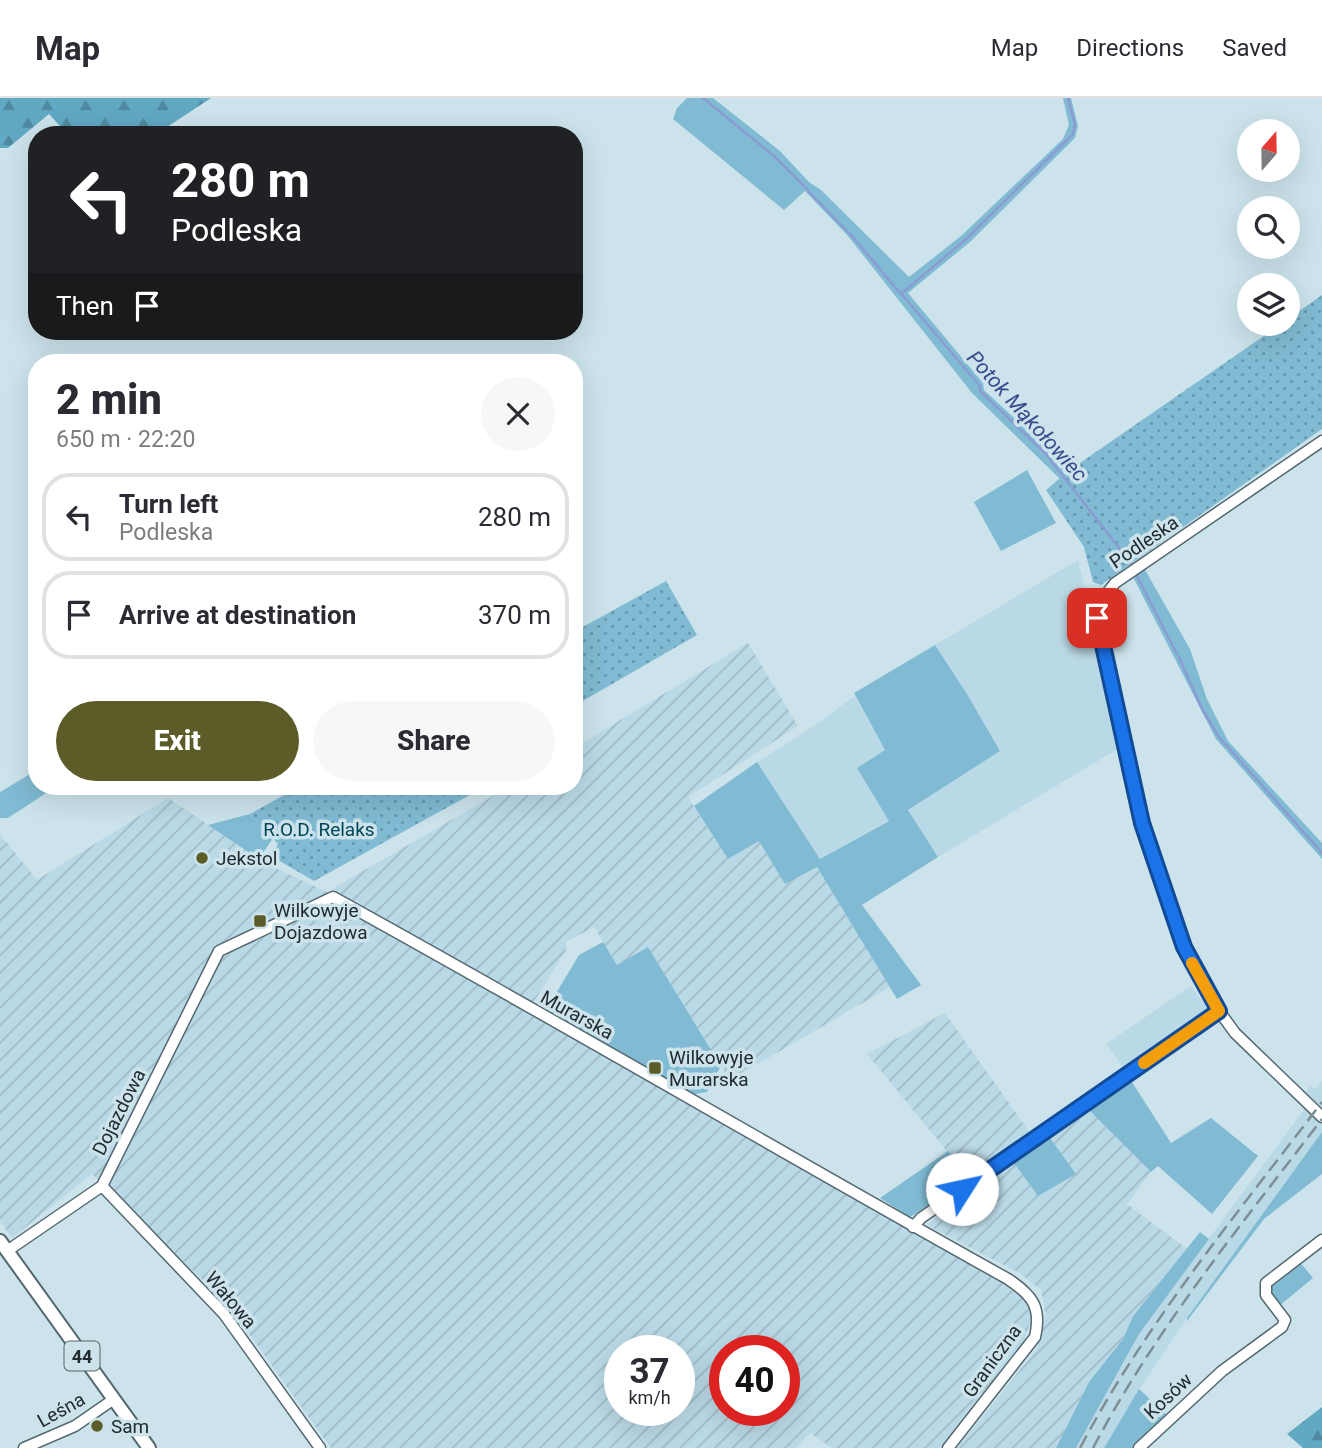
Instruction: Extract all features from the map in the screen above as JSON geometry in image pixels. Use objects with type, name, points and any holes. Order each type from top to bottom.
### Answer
[{"type":"main road","name":"44","points":[[4,1246],[149,1448]]},
{"type":"street","name":"Podleska","points":[[1322,441],[1115,583],[1099,603],[1097,618],[1142,823],[1184,947],[1219,1011],[1250,1048],[1322,1117]]},
{"type":"street","name":"Murarska","points":[[219,951],[333,897],[713,1110],[914,1227]]},
{"type":"street","name":"Dojazdowa","points":[[4,1246],[102,1185],[219,951]]},
{"type":"street","points":[[914,1227],[982,1175],[1219,1011]]},
{"type":"street","name":"Wałowa","points":[[102,1185],[224,1314],[320,1448]]},
{"type":"street","name":"Graniczna","points":[[914,1227],[1020,1287],[1031,1297],[1037,1317],[1035,1337],[1031,1344],[948,1448]]},
{"type":"street","name":"Kosów","points":[[1139,1448],[1222,1371],[1284,1323],[1283,1316],[1266,1295],[1266,1283],[1322,1240]]},
{"type":"street","name":"Leśna","points":[[24,1448],[75,1426],[114,1399]]},
{"type":"shaded area","points":[[1078,560],[1091,613],[1104,688],[1121,747],[938,857],[908,810],[1000,751],[935,645]]},
{"type":"shaded area","points":[[748,643],[798,726],[688,797],[728,859],[759,841],[817,867],[890,987],[730,1080],[648,947],[617,965],[594,927],[566,942],[566,950],[533,1003],[332,889],[494,795],[583,795],[583,743]]},
{"type":"shaded area","points":[[855,696],[885,750],[857,768],[889,820],[820,859],[757,762]]},
{"type":"shaded area","points":[[168,798],[265,863],[333,895],[1009,1284],[1029,1302],[1031,1321],[1023,1343],[940,1448],[832,1448],[810,1433],[796,1448],[331,1448],[227,1303],[92,1174],[12,1238],[0,1221],[0,834],[37,880]]},
{"type":"shaded area","points":[[1191,986],[1208,1009],[1123,1067],[1106,1044]]},
{"type":"shaded area","points":[[945,1013],[1031,1134],[970,1179],[867,1054]]},
{"type":"shaded area","points":[[1322,1081],[1322,1132],[1187,1318],[1104,1448],[1076,1448],[1139,1334],[1311,1100],[1305,1094],[1310,1086],[1315,1089]]},
{"type":"shaded area","points":[[1085,1106],[1151,1172],[1127,1204],[1187,1249],[1133,1315],[1123,1339],[1089,1382],[1056,1448],[957,1448],[1037,1349],[1046,1315],[1041,1290],[1021,1274],[927,1225],[1012,1159],[1076,1174],[1048,1135]]},
{"type":"green space","points":[[0,98],[211,98],[169,126],[60,126],[49,114],[35,126],[28,126],[28,131],[8,148],[0,148]]},
{"type":"green space","points":[[687,98],[713,98],[780,151],[909,277],[961,236],[1063,139],[1069,125],[1063,98],[1071,98],[1078,126],[1075,138],[970,242],[908,293],[983,383],[984,390],[1050,451],[1067,472],[1060,479],[972,393],[848,236],[805,191],[784,210],[673,119],[677,108]]},
{"type":"green space","points":[[1322,295],[1322,429],[1101,585],[1093,582],[1084,547],[1046,490],[1067,472],[1264,336],[1300,336],[1300,311]]},
{"type":"green space","points":[[1027,470],[1056,523],[1001,551],[974,502]]},
{"type":"green space","points":[[1144,568],[1190,649],[1207,699],[1228,741],[1322,843],[1322,859],[1216,739],[1132,575]]},
{"type":"green space","points":[[666,581],[697,635],[583,701],[583,627]]},
{"type":"green space","points":[[935,645],[1000,751],[908,810],[938,857],[862,905],[921,985],[897,999],[817,867],[785,884],[759,841],[728,859],[694,806],[757,762],[820,859],[889,821],[857,768],[885,750],[854,693]]},
{"type":"green space","points":[[28,775],[28,795],[43,795],[8,818],[0,818],[0,792]]},
{"type":"green space","name":"R.O.D. Relaks","points":[[284,795],[470,795],[314,881],[271,856],[278,844],[250,814]]},
{"type":"green space","points":[[250,814],[273,838],[259,859],[208,825]]},
{"type":"green space","points":[[603,942],[617,965],[648,947],[721,1066],[707,1092],[695,1094],[546,1010],[579,955]]},
{"type":"green space","points":[[1130,1079],[1171,1143],[1211,1118],[1258,1156],[1212,1214],[1158,1166],[1151,1172],[1085,1106]]},
{"type":"green space","points":[[1322,1132],[1322,1174],[1264,1219],[1187,1321],[1187,1318]]},
{"type":"green space","points":[[1048,1135],[1076,1174],[1038,1196],[1012,1160]]},
{"type":"green space","points":[[948,1151],[970,1179],[910,1217],[880,1198]]},
{"type":"green space","points":[[1200,1232],[1209,1239],[1139,1334],[1076,1448],[1056,1448],[1089,1382],[1123,1339],[1133,1316]]},
{"type":"green space","points":[[1299,1261],[1313,1278],[1279,1306],[1268,1294],[1267,1285]]},
{"type":"green space","points":[[1139,1389],[1168,1416],[1135,1448],[1104,1448]]},
{"type":"green space","points":[[1322,1407],[1322,1448],[1303,1448],[1287,1434]]},
{"type":"waterway","name":"Potok Mąkołowiec","points":[[703,98],[774,156],[808,190]]},
{"type":"waterway","points":[[901,294],[965,240],[1073,134],[1075,125],[1068,98]]},
{"type":"waterway","name":"Potok Mąkołowiec","points":[[809,192],[853,237],[898,291]]},
{"type":"waterway","name":"Potok Mąkołowiec","points":[[899,291],[980,386],[980,391],[1045,453],[1131,563]]},
{"type":"waterway","name":"Potok Mąkołowiec","points":[[1135,572],[1177,654]]},
{"type":"waterway","name":"Potok Mąkołowiec","points":[[1179,657],[1202,709],[1219,737],[1322,853]]},
{"type":"railway","points":[[1080,1448],[1163,1313],[1322,1102]]},
{"type":"railway","points":[[1093,1448],[1117,1404],[1171,1320],[1322,1119]]},
{"type":"slow traffic","points":[[1144,1063],[1219,1011],[1192,963]]},
{"type":"place","name":"Jekstol","points":[[202,858]]},
{"type":"place","name":"Wilkowyje Dojazdowa","points":[[260,921]]},
{"type":"place","name":"Wilkowyje Murarska","points":[[655,1068]]},
{"type":"place","name":"Sam","points":[[97,1426]]},
{"type":"route","points":[[962,1189],[1219,1011],[1184,947],[1142,823],[1097,618]]}]
